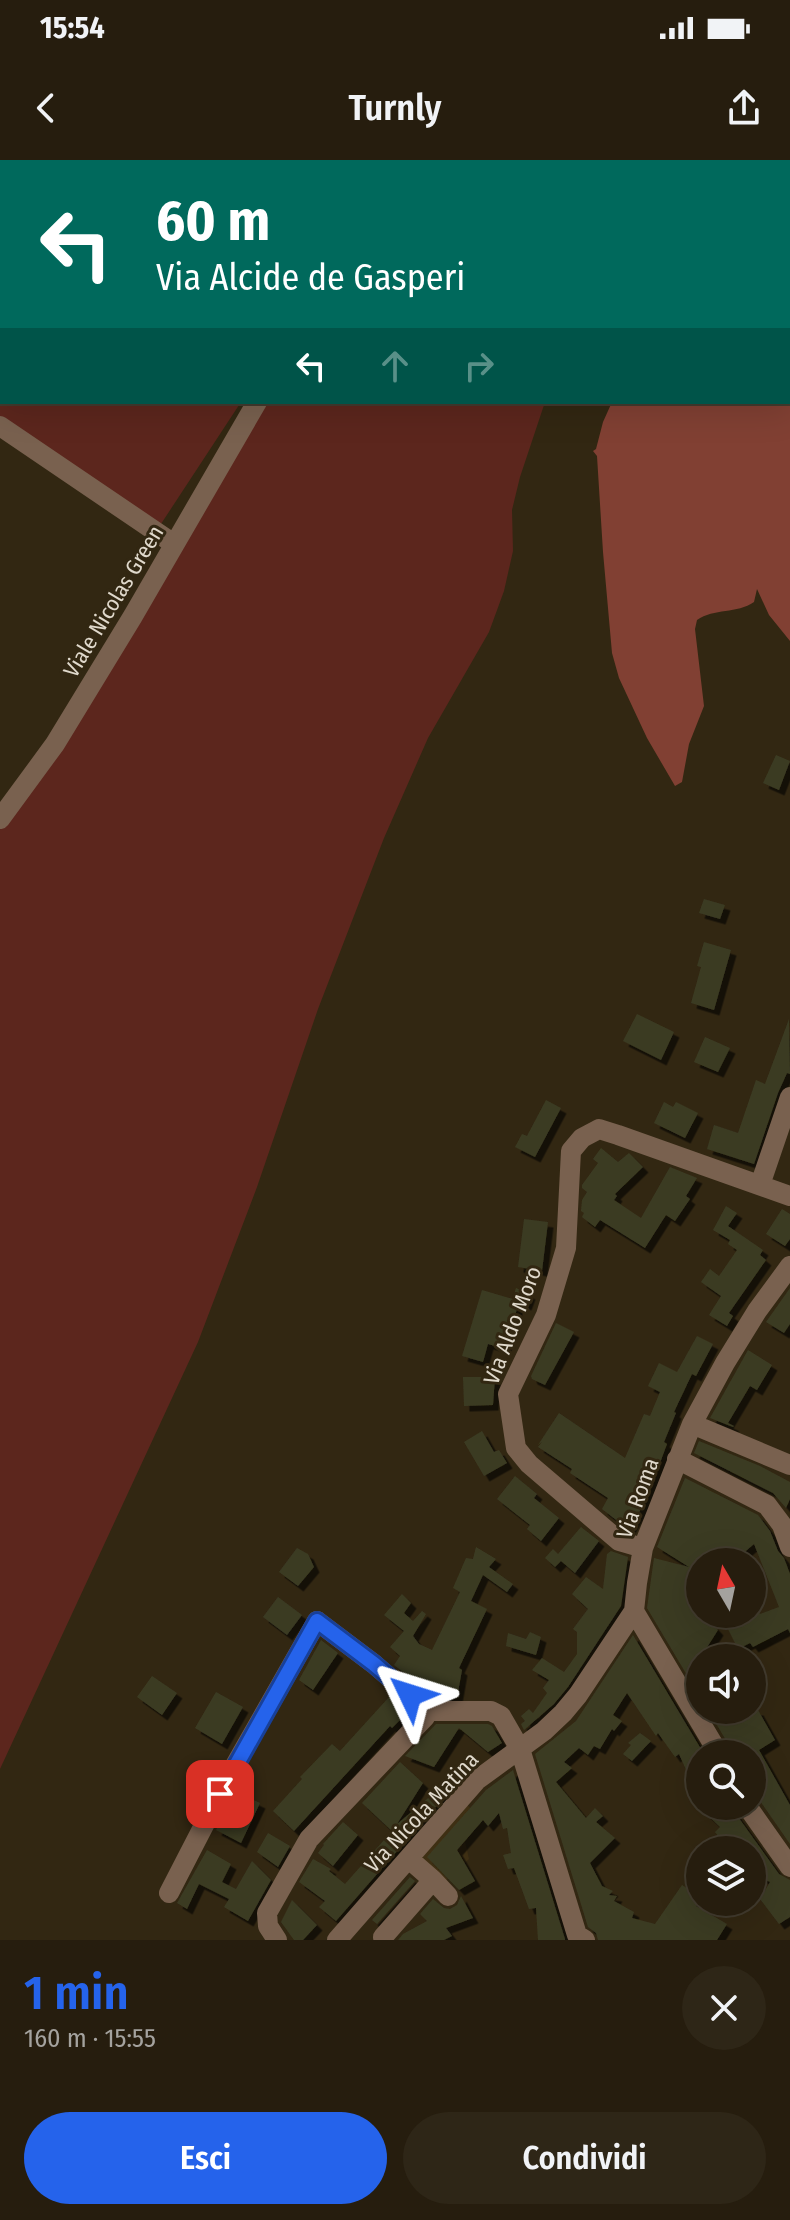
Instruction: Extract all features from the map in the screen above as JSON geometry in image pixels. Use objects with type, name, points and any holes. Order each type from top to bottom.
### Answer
[{"type":"street","name":"Viale Nicolas Green","points":[[0,819],[55,744],[256,404]]},
{"type":"street","points":[[0,426],[174,544]]},
{"type":"street","points":[[760,1185],[790,1097]]},
{"type":"street","name":"Via Aldo Moro","points":[[643,1548],[619,1541],[529,1464],[516,1448],[510,1418],[508,1394],[546,1315],[566,1248],[571,1151],[582,1138],[599,1129],[790,1196]]},
{"type":"street","name":"Via Roma","points":[[634,1611],[643,1548],[692,1424],[757,1311],[790,1266]]},
{"type":"street","points":[[692,1424],[790,1465]]},
{"type":"street","points":[[677,1459],[767,1505],[782,1525],[790,1547]]},
{"type":"street","points":[[634,1611],[711,1740]]},
{"type":"street","name":"Via Nicola Matina","points":[[337,1940],[477,1780],[544,1731],[563,1713],[634,1611]]},
{"type":"street","points":[[169,1893],[233,1769],[317,1621],[374,1664],[428,1711],[491,1711],[501,1716],[520,1749],[577,1935],[585,1940]]},
{"type":"street","points":[[277,1940],[268,1926],[267,1913],[309,1839],[428,1711]]},
{"type":"street","points":[[757,1820],[790,1867]]},
{"type":"street","points":[[773,1843],[790,1830]]},
{"type":"street","points":[[409,1859],[448,1896]]},
{"type":"street","points":[[359,1916],[384,1938],[433,1880]]},
{"type":"shaded area","points":[[0,404],[240,404],[159,527],[0,420]]},
{"type":"shaded area","points":[[256,404],[544,404],[520,477],[512,510],[513,551],[504,591],[489,632],[428,738],[384,838],[318,1009],[257,1187],[198,1342],[0,1769],[0,819]]},
{"type":"shaded area","points":[[611,404],[790,404],[790,641],[769,615],[757,589],[754,602],[747,606],[697,620],[695,629],[704,706],[689,744],[682,782],[675,786],[647,738],[619,678],[612,653],[597,456],[593,451]]},
{"type":"shaded area","points":[[465,1803],[483,1820],[465,1841],[469,1859],[445,1881],[415,1857]]},
{"type":"building","points":[[776,755],[790,761],[779,790],[763,783]]},
{"type":"building","points":[[704,899],[725,905],[720,919],[699,913]]},
{"type":"building","points":[[704,942],[731,950],[714,1010],[691,1003]]},
{"type":"building","points":[[637,1014],[674,1032],[661,1060],[623,1041]]},
{"type":"building","points":[[789,1019],[790,1074],[787,1073],[778,1093],[754,1164],[707,1149],[714,1125],[738,1133],[756,1080],[765,1084]]},
{"type":"building","points":[[705,1037],[730,1048],[718,1072],[694,1062]]},
{"type":"building","points":[[546,1100],[561,1108],[535,1157],[515,1147],[522,1134],[527,1136]]},
{"type":"building","points":[[664,1102],[673,1107],[676,1102],[698,1113],[685,1138],[654,1123]]},
{"type":"building","points":[[601,1148],[618,1162],[629,1153],[643,1167],[615,1194],[614,1200],[641,1218],[670,1167],[697,1178],[686,1196],[690,1199],[675,1221],[666,1215],[645,1248],[600,1220],[595,1227],[582,1217],[582,1200],[587,1192],[582,1185],[598,1163],[593,1159]]},
{"type":"building","points":[[726,1206],[737,1213],[728,1226],[763,1250],[760,1255],[766,1260],[729,1313],[733,1316],[727,1326],[709,1315],[721,1296],[701,1282],[710,1269],[719,1276],[737,1250],[728,1244],[730,1240],[713,1230]]},
{"type":"building","points":[[782,1209],[790,1214],[790,1239],[785,1246],[766,1234]]},
{"type":"building","points":[[524,1219],[548,1222],[542,1271],[518,1267]]},
{"type":"building","points":[[516,1288],[530,1294],[526,1305],[519,1302],[505,1349],[488,1344],[483,1362],[462,1356],[482,1290],[513,1299]]},
{"type":"building","points":[[790,1288],[790,1324],[784,1333],[766,1322]]},
{"type":"building","points":[[556,1323],[574,1332],[545,1385],[531,1376]]},
{"type":"building","points":[[697,1336],[713,1344],[696,1376],[692,1374],[674,1412],[664,1442],[667,1444],[647,1498],[629,1530],[602,1509],[608,1498],[538,1447],[542,1442],[538,1445],[559,1413],[625,1458],[644,1414],[650,1416],[660,1392],[648,1386],[659,1363],[677,1372]]},
{"type":"building","points":[[748,1350],[772,1365],[757,1390],[750,1386],[728,1423],[733,1427],[710,1418]]},
{"type":"building","points":[[463,1377],[495,1377],[493,1405],[464,1406]]},
{"type":"building","points":[[482,1431],[494,1452],[499,1450],[507,1463],[484,1476],[464,1442]]},
{"type":"building","points":[[699,1441],[790,1482],[790,1499],[786,1508],[773,1493],[694,1453]]},
{"type":"building","points":[[515,1476],[537,1494],[534,1498],[559,1518],[541,1541],[527,1529],[530,1525],[497,1499]]},
{"type":"building","points":[[685,1478],[758,1515],[770,1531],[790,1574],[790,1633],[788,1629],[759,1644],[736,1644],[728,1629],[766,1628],[766,1612],[779,1607],[766,1574],[766,1548],[756,1548],[754,1544],[749,1548],[686,1548],[686,1565],[657,1547]]},
{"type":"building","points":[[581,1527],[599,1541],[575,1573],[561,1561],[555,1567],[545,1558],[553,1549],[558,1554]]},
{"type":"building","points":[[476,1547],[496,1559],[489,1567],[513,1584],[507,1592],[483,1575],[471,1601],[487,1609],[459,1668],[462,1670],[457,1698],[433,1698],[394,1665],[400,1656],[390,1647],[404,1631],[384,1615],[402,1594],[411,1603],[404,1613],[413,1621],[422,1611],[426,1614],[413,1636],[419,1644],[432,1650],[460,1592],[453,1588],[466,1558],[473,1559]]},
{"type":"building","points":[[297,1548],[308,1554],[314,1567],[298,1586],[279,1572]]},
{"type":"building","points":[[611,1551],[628,1557],[621,1606],[568,1687],[524,1730],[521,1724],[525,1721],[521,1716],[529,1709],[533,1713],[547,1693],[543,1688],[549,1680],[532,1670],[542,1658],[564,1672],[577,1654],[577,1632],[573,1629],[588,1609],[572,1594],[586,1577],[603,1589],[607,1554]]},
{"type":"building","points":[[654,1558],[686,1566],[686,1628],[718,1630],[709,1644],[686,1644],[686,1673],[647,1608]]},
{"type":"building","points":[[278,1597],[302,1615],[287,1635],[263,1617]]},
{"type":"building","points":[[530,1632],[541,1637],[536,1655],[506,1646],[508,1633],[526,1639]]},
{"type":"building","points":[[633,1635],[696,1740],[686,1740],[686,1770],[679,1754],[675,1757],[658,1733],[656,1736],[627,1693],[613,1715],[622,1721],[614,1731],[612,1729],[600,1749],[594,1746],[588,1755],[579,1748],[564,1762],[572,1768],[556,1782],[586,1818],[595,1808],[603,1816],[596,1822],[615,1838],[590,1863],[602,1886],[613,1891],[609,1895],[617,1896],[614,1901],[634,1912],[632,1918],[655,1924],[682,1885],[686,1887],[686,1916],[713,1916],[727,1924],[717,1940],[598,1940],[596,1933],[588,1927],[535,1754],[576,1721]]},
{"type":"building","points":[[321,1640],[338,1653],[313,1690],[299,1680]]},
{"type":"building","points":[[152,1676],[177,1693],[162,1715],[137,1697]]},
{"type":"building","points":[[216,1692],[243,1707],[222,1744],[195,1728]]},
{"type":"building","points":[[390,1696],[407,1713],[392,1728],[390,1726],[294,1831],[273,1811],[332,1744],[340,1751]]},
{"type":"building","points":[[436,1724],[488,1724],[502,1743],[488,1752],[459,1728],[434,1767],[405,1756]]},
{"type":"building","points":[[716,1724],[766,1724],[775,1740],[766,1746],[766,1740],[726,1740]]},
{"type":"building","points":[[640,1733],[651,1741],[632,1761],[623,1754],[631,1745],[628,1743]]},
{"type":"building","points":[[400,1762],[423,1783],[397,1824],[457,1774],[461,1778],[336,1921],[319,1907],[325,1901],[299,1882],[313,1859],[331,1869],[329,1871],[345,1884],[392,1831],[362,1803]]},
{"type":"building","points":[[766,1762],[790,1805],[790,1844],[766,1810]]},
{"type":"building","points":[[513,1770],[565,1940],[538,1940],[536,1908],[529,1909],[514,1868],[508,1869],[503,1855],[511,1853],[507,1828],[503,1829],[499,1813],[488,1826],[483,1820],[457,1850],[475,1881],[459,1890],[427,1857],[486,1790]]},
{"type":"building","points":[[236,1792],[260,1803],[241,1843],[216,1830]]},
{"type":"building","points":[[713,1820],[740,1820],[752,1836],[718,1836],[715,1832],[720,1827]]},
{"type":"building","points":[[343,1822],[358,1835],[333,1866],[318,1853]]},
{"type":"building","points":[[268,1833],[290,1846],[278,1867],[257,1852]]},
{"type":"building","points":[[207,1850],[231,1864],[222,1882],[236,1889],[252,1861],[271,1880],[248,1921],[224,1907],[229,1899],[199,1884],[187,1909],[177,1903]]},
{"type":"building","points":[[766,1856],[779,1874],[790,1880],[790,1917],[779,1924],[766,1907],[766,1889],[770,1882],[766,1880]]},
{"type":"building","points":[[410,1877],[415,1881],[377,1924],[372,1920]]},
{"type":"building","points":[[461,1896],[473,1918],[446,1928],[452,1936],[444,1940],[398,1940],[427,1921],[420,1914],[433,1899],[450,1909],[457,1905]]},
{"type":"building","points":[[292,1900],[317,1925],[303,1940],[294,1940],[281,1922]]},
{"type":"route","points":[[220,1794],[317,1621],[410,1695]]}]
